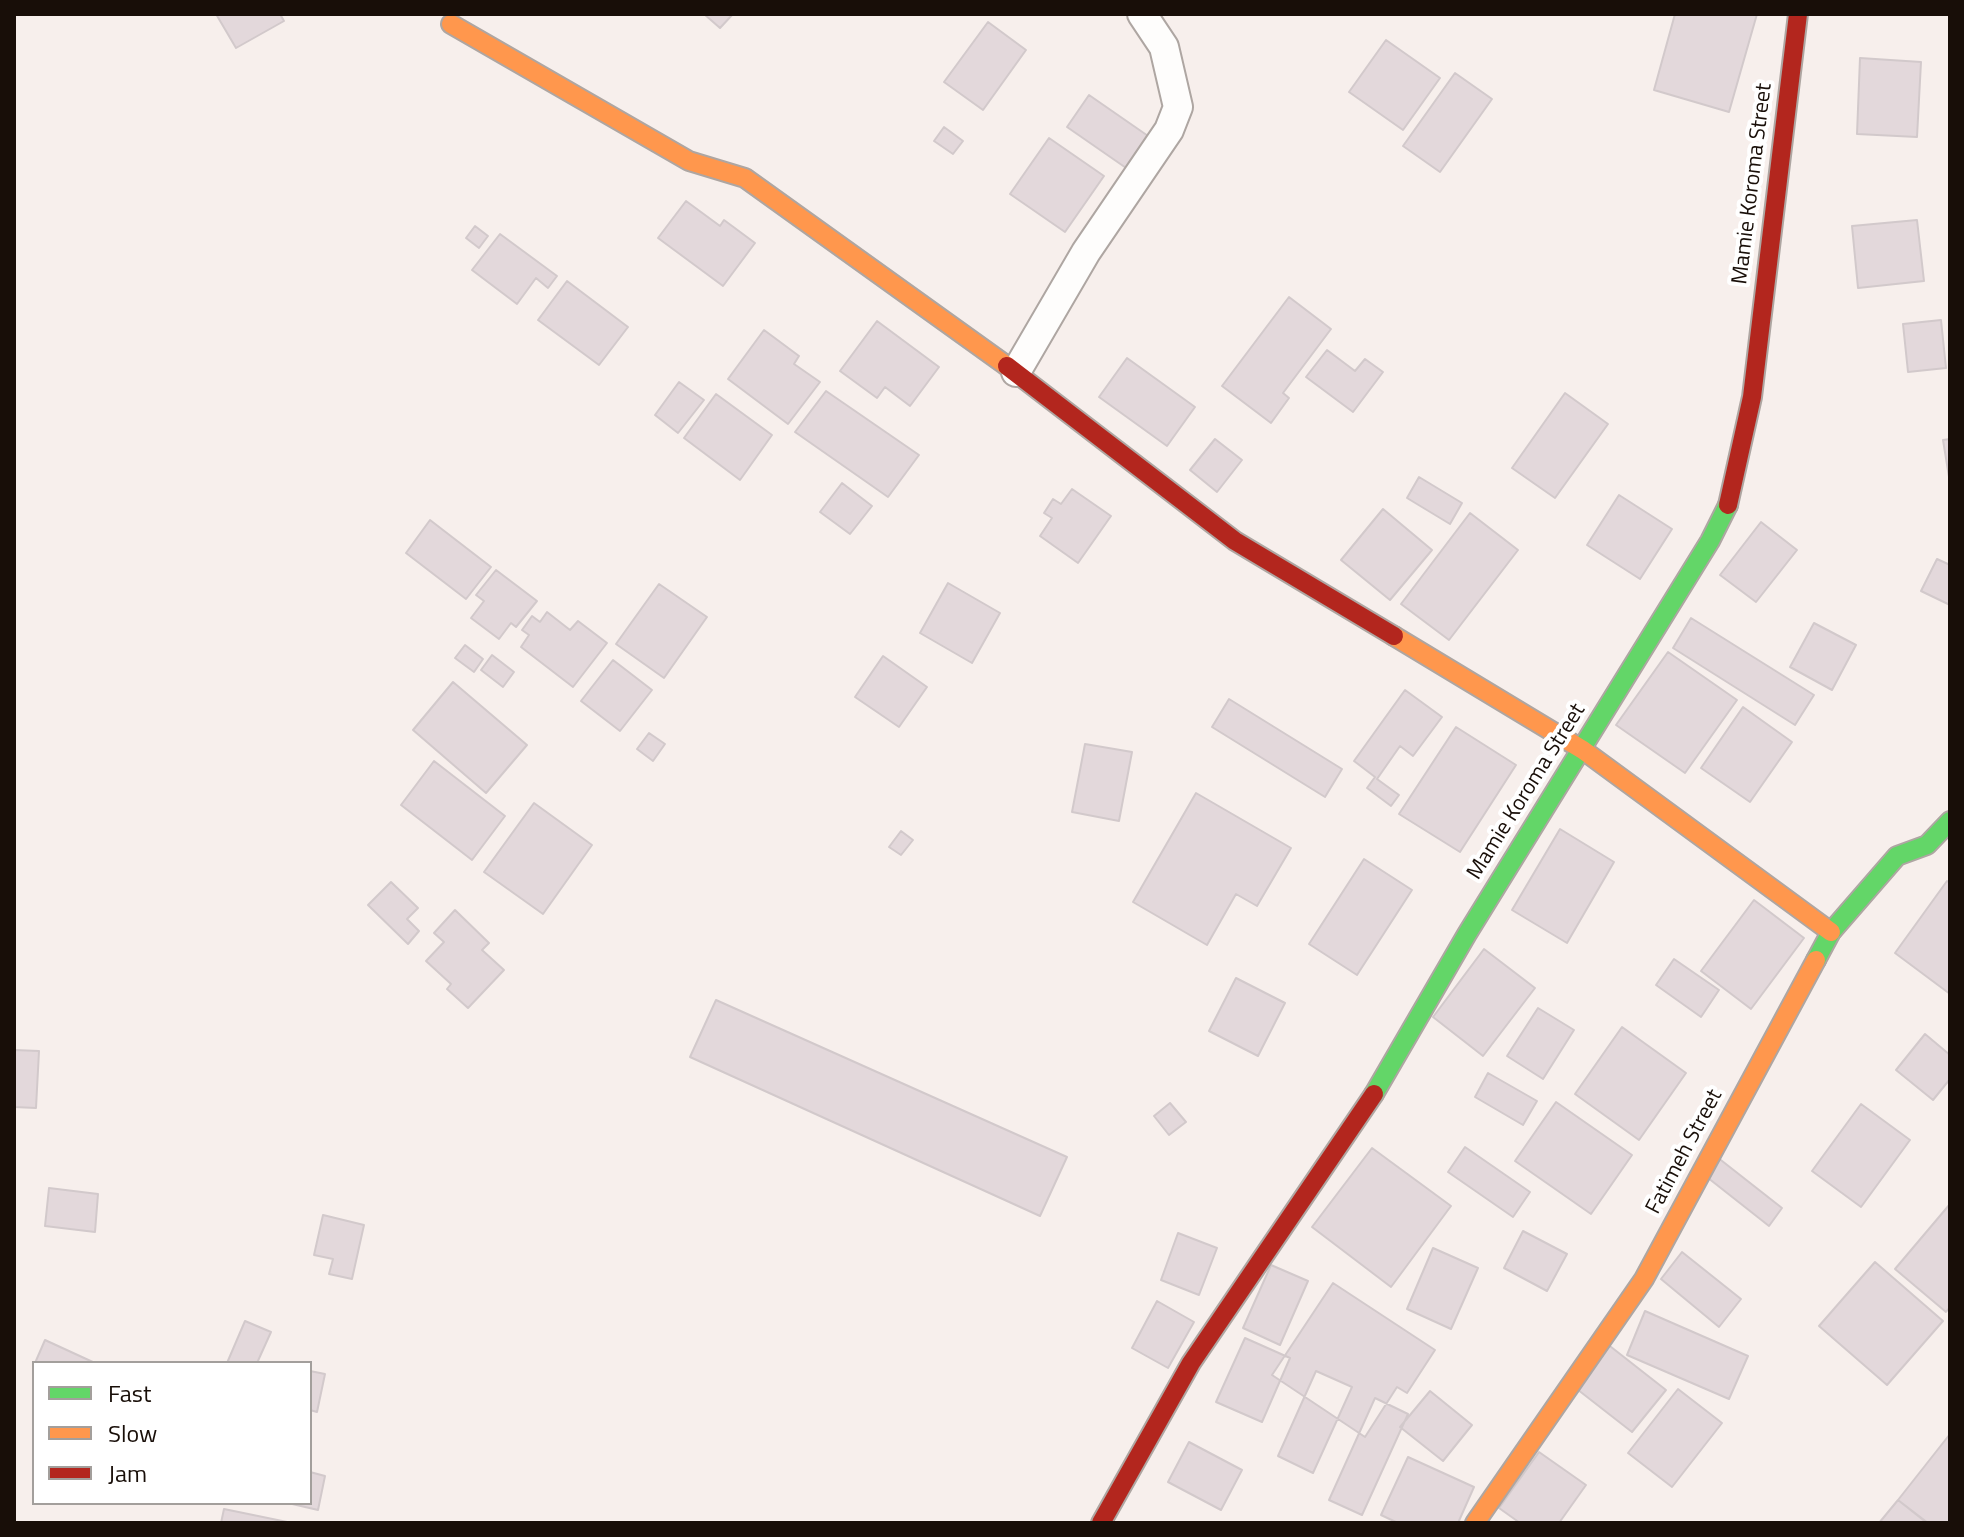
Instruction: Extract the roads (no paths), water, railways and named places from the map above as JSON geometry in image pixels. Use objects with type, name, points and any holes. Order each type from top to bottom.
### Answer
[{"type":"street","points":[[1016,372],[1086,252],[1169,130],[1178,107],[1164,47],[1142,14]]},
{"type":"street","name":"Mamie Koroma Street","points":[[1101,1523],[1191,1363],[1358,1122],[1467,934],[1710,541],[1730,500],[1752,397],[1798,14]]},
{"type":"street","points":[[451,24],[689,161],[745,178],[1016,372],[1235,541],[1583,750],[1831,932]]},
{"type":"street","name":"Fatimeh Street","points":[[1475,1523],[1644,1279],[1831,932],[1897,856],[1927,845],[1950,821]]}]
